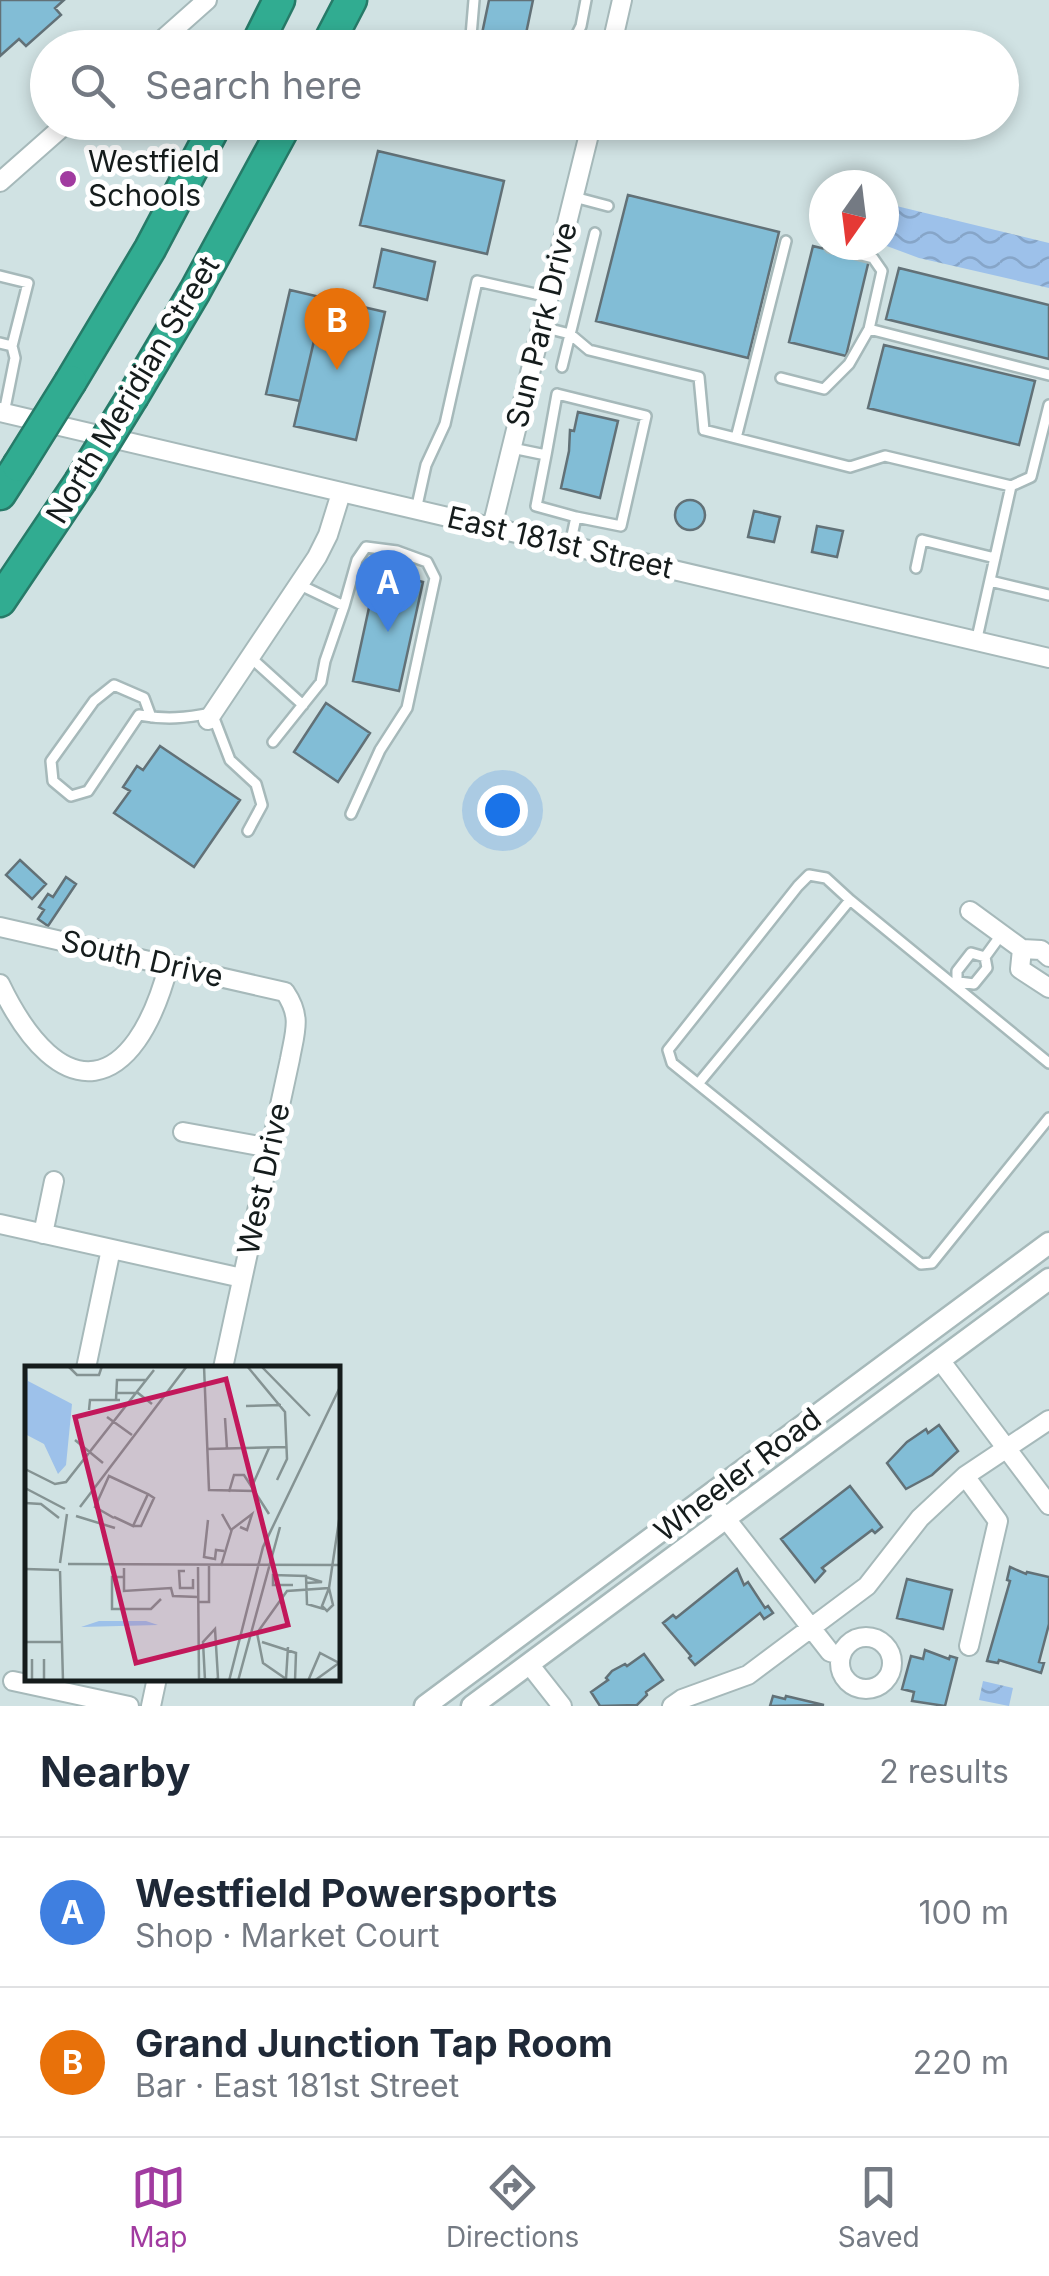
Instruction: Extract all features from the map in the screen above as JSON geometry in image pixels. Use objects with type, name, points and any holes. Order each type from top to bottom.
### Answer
[{"type":"highway","points":[[264,30],[279,0]]},
{"type":"highway","points":[[335,30],[350,0]]},
{"type":"highway","name":"North Meridian Street","points":[[0,494],[150,249],[208,140]]},
{"type":"highway","name":"North Meridian Street","points":[[0,601],[132,396],[204,276],[277,140]]},
{"type":"street","points":[[173,30],[206,0]]},
{"type":"street","points":[[615,30],[622,0]]},
{"type":"street","points":[[0,182],[48,140]]},
{"type":"street","name":"Sun Park Drive","points":[[492,527],[588,140]]},
{"type":"street","name":"East 181st Street","points":[[2,412],[977,638],[1049,658]]},
{"type":"street","points":[[210,717],[328,534],[340,492]]},
{"type":"street","points":[[970,911],[1022,949],[1041,950],[1049,957]]},
{"type":"street","name":"South Drive","points":[[0,927],[285,992]]},
{"type":"street","points":[[1022,949],[1020,968],[1049,988]]},
{"type":"street","points":[[0,984],[42,1050],[66,1068],[93,1072],[108,1067],[130,1046],[155,1010],[168,964]]},
{"type":"street","name":"West Drive","points":[[223,1366],[296,1028],[295,1007],[285,992]]},
{"type":"street","points":[[183,1132],[270,1148]]},
{"type":"street","points":[[43,1234],[54,1181]]},
{"type":"street","points":[[0,1224],[242,1278]]},
{"type":"street","name":"Wheeler Road","points":[[426,1706],[1049,1243]]},
{"type":"street","points":[[86,1366],[111,1249]]},
{"type":"street","name":"Wheeler Road","points":[[472,1706],[1049,1279]]},
{"type":"street","points":[[940,1360],[1049,1505]]},
{"type":"street","points":[[680,1704],[748,1675],[866,1586],[920,1518],[965,1476],[1049,1420]]},
{"type":"street","points":[[965,1476],[998,1522],[970,1646]]},
{"type":"street","points":[[709,1497],[830,1652],[841,1655]]},
{"type":"street","points":[[529,1664],[562,1706]]},
{"type":"street","points":[[151,1706],[156,1681]]},
{"type":"street","points":[[13,1682],[128,1706]]},
{"type":"lane","points":[[472,30],[474,0]]},
{"type":"lane","points":[[579,30],[586,0]]},
{"type":"lane","points":[[574,197],[608,206]]},
{"type":"lane","points":[[562,367],[595,232]]},
{"type":"lane","points":[[736,438],[786,240]]},
{"type":"lane","points":[[781,378],[824,390],[849,364],[868,329],[882,271],[874,260]]},
{"type":"lane","points":[[0,276],[28,283],[12,346],[15,358],[2,412]]},
{"type":"lane","points":[[416,510],[426,466],[445,424],[478,281],[549,297]]},
{"type":"lane","points":[[542,327],[570,334],[589,350],[700,378],[704,430],[850,467],[885,456],[1011,486],[1031,477],[1049,405]]},
{"type":"lane","points":[[868,329],[1049,374]]},
{"type":"lane","points":[[0,343],[12,346]]},
{"type":"lane","points":[[557,394],[646,416],[621,526],[576,517],[536,506],[557,394]]},
{"type":"lane","points":[[512,448],[546,455]]},
{"type":"lane","points":[[977,638],[1011,486]]},
{"type":"lane","points":[[570,545],[576,517]]},
{"type":"lane","points":[[916,568],[922,540],[995,558]]},
{"type":"lane","points":[[273,742],[321,682],[357,560],[366,547],[397,551],[427,562],[434,578],[407,708],[380,750],[351,814]]},
{"type":"lane","points":[[990,581],[1049,595]]},
{"type":"lane","points":[[298,584],[344,606]]},
{"type":"lane","points":[[250,657],[303,705]]},
{"type":"lane","points":[[151,717],[144,698],[114,684],[94,701],[50,760],[53,781],[71,796],[88,791],[140,715],[151,717],[178,720],[210,717],[230,760],[256,784],[262,805],[248,831]]},
{"type":"lane","points":[[1049,1063],[826,878],[809,876],[668,1050],[672,1063],[921,1264],[932,1263],[1049,1118]]},
{"type":"lane","points":[[698,1084],[850,900]]},
{"type":"lane","points":[[957,985],[974,984],[986,968],[984,957],[1002,934]]},
{"type":"lane","points":[[957,985],[957,971],[970,953],[984,957]]},
{"type":"water","points":[[899,207],[1049,243],[1049,288],[899,251]]},
{"type":"water","points":[[983,1681],[1013,1688],[1009,1706],[979,1700]]},
{"type":"building","points":[[0,0],[64,0],[55,8],[61,15],[44,30],[30,30],[30,42],[26,46],[19,39],[0,56]]},
{"type":"building","points":[[489,0],[533,0],[527,30],[483,30]]},
{"type":"building","points":[[378,151],[504,181],[487,254],[360,225]]},
{"type":"building","points":[[628,195],[779,232],[748,358],[596,321]]},
{"type":"building","points":[[382,249],[435,262],[427,300],[374,287]]},
{"type":"building","points":[[810,260],[869,260],[846,356],[789,342]]},
{"type":"building","points":[[899,268],[1049,305],[1049,359],[886,319]]},
{"type":"building","points":[[290,290],[324,298],[300,401],[266,394]]},
{"type":"building","points":[[324,298],[385,312],[356,440],[294,426]]},
{"type":"building","points":[[884,345],[1035,381],[1019,445],[868,408]]},
{"type":"building","points":[[578,412],[618,421],[600,498],[561,488],[570,430],[574,431]]},
{"type":"building","points":[[690,500],[701,504],[705,515],[701,526],[690,530],[679,526],[675,515],[679,504]]},
{"type":"building","points":[[754,511],[780,517],[774,542],[748,537]]},
{"type":"building","points":[[817,526],[843,531],[837,557],[812,552]]},
{"type":"building","points":[[377,571],[423,582],[399,691],[353,681]]},
{"type":"building","points":[[326,703],[370,733],[338,782],[294,752]]},
{"type":"building","points":[[160,746],[240,800],[194,867],[114,813],[130,791],[123,787],[137,766],[143,770]]},
{"type":"building","points":[[20,860],[46,884],[32,899],[6,875]]},
{"type":"building","points":[[66,877],[76,884],[48,926],[38,919],[44,910],[39,907],[48,894],[53,897]]},
{"type":"building","points":[[939,1425],[958,1451],[932,1475],[906,1489],[887,1463],[907,1442]]},
{"type":"building","points":[[850,1486],[882,1527],[875,1533],[872,1530],[822,1568],[825,1571],[815,1582],[781,1539]]},
{"type":"building","points":[[1010,1567],[1049,1577],[1049,1624],[1039,1662],[1044,1663],[1041,1673],[999,1660],[987,1661],[1010,1581]]},
{"type":"building","points":[[737,1569],[744,1585],[748,1582],[765,1608],[768,1606],[773,1613],[764,1619],[760,1613],[695,1665],[663,1623],[673,1615],[676,1618]]},
{"type":"building","points":[[907,1579],[952,1590],[943,1629],[897,1618]]},
{"type":"building","points":[[925,1650],[957,1658],[945,1706],[912,1701],[914,1692],[902,1689],[911,1656],[923,1659]]},
{"type":"building","points":[[644,1654],[663,1680],[646,1692],[637,1705],[600,1706],[591,1692],[608,1680],[612,1671]]},
{"type":"building","points":[[773,1696],[786,1696],[824,1705],[770,1706]]},
{"type":"place","name":"Westfield Schools","points":[[68,179]]},
{"type":"place","name":"Grand Junction Tap Room","points":[[337,370]]},
{"type":"place","name":"Westfield Powersports","points":[[388,632]]}]
